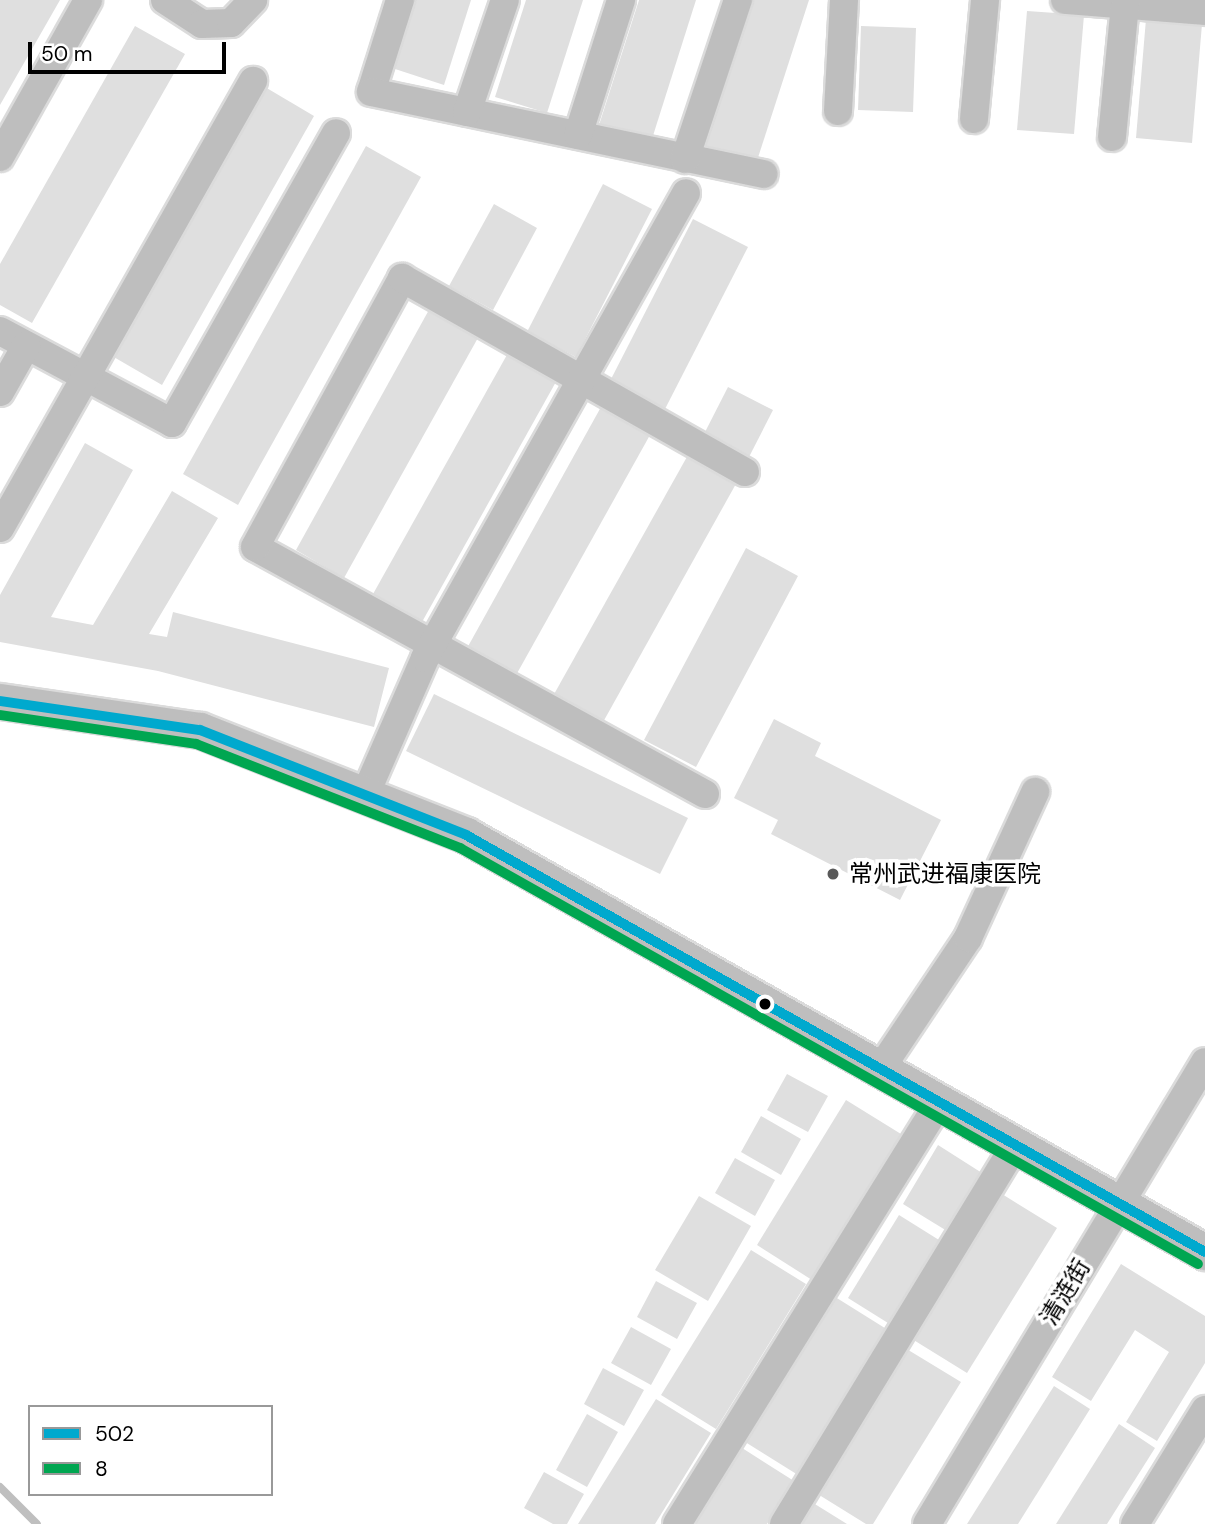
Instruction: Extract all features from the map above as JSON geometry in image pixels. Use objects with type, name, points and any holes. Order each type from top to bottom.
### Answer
[{"type":"main road","points":[[0,701],[200,730],[466,835],[1205,1252]]},
{"type":"street","points":[[0,157],[88,0]]},
{"type":"street","points":[[165,0],[202,24],[231,23],[253,0]]},
{"type":"street","points":[[400,0],[371,92],[764,174]]},
{"type":"street","points":[[467,112],[505,0]]},
{"type":"street","points":[[578,135],[621,0]]},
{"type":"street","points":[[685,159],[738,0]]},
{"type":"street","points":[[838,111],[844,0]]},
{"type":"street","points":[[974,119],[985,0]]},
{"type":"street","points":[[1065,0],[1205,11]]},
{"type":"street","points":[[1109,2],[1112,137]]},
{"type":"street","points":[[0,528],[83,376],[253,81]]},
{"type":"street","points":[[0,331],[172,423],[336,133]]},
{"type":"street","points":[[365,795],[432,645],[686,193]]},
{"type":"street","points":[[705,794],[254,547],[402,278],[745,472]]},
{"type":"street","points":[[0,392],[26,346]]},
{"type":"street","points":[[881,1068],[968,938],[1035,792]]},
{"type":"street","name":"清涟街","points":[[927,1524],[1205,1062]]},
{"type":"street","points":[[677,1524],[940,1102]]},
{"type":"street","points":[[784,1524],[1015,1145]]},
{"type":"street","points":[[1135,1524],[1205,1410]]},
{"type":"building","points":[[0,0],[60,0],[0,105]]},
{"type":"building","points":[[414,0],[471,0],[444,85],[392,68]]},
{"type":"building","points":[[526,0],[583,0],[547,113],[495,97]]},
{"type":"building","points":[[639,0],[696,0],[651,142],[599,125]]},
{"type":"building","points":[[752,0],[809,0],[754,170],[703,154]]},
{"type":"building","points":[[1027,11],[1084,15],[1074,134],[1017,130]]},
{"type":"building","points":[[1146,19],[1202,24],[1192,143],[1136,138]]},
{"type":"building","points":[[135,26],[185,54],[32,323],[0,305],[0,264]]},
{"type":"building","points":[[861,26],[916,28],[913,112],[858,110]]},
{"type":"building","points":[[265,87],[314,116],[162,385],[112,356]]},
{"type":"building","points":[[366,146],[421,177],[238,505],[183,474]]},
{"type":"building","points":[[603,184],[652,209],[576,357],[527,332]]},
{"type":"building","points":[[494,204],[537,228],[493,310],[449,286]]},
{"type":"building","points":[[693,219],[748,247],[664,411],[609,383]]},
{"type":"building","points":[[430,308],[479,336],[344,578],[296,550]]},
{"type":"building","points":[[508,353],[557,380],[422,622],[373,594]]},
{"type":"building","points":[[728,387],[773,410],[749,457],[704,434]]},
{"type":"building","points":[[601,407],[650,435],[515,677],[466,650]]},
{"type":"building","points":[[85,443],[133,470],[51,617],[93,625],[172,491],[218,518],[149,634],[167,637],[173,612],[389,668],[374,727],[158,671],[0,642],[0,595]]},
{"type":"building","points":[[688,455],[737,482],[602,724],[553,696]]},
{"type":"building","points":[[746,548],[798,576],[696,767],[644,740]]},
{"type":"building","points":[[434,694],[688,818],[660,874],[406,751]]},
{"type":"building","points":[[774,719],[821,743],[815,756],[941,820],[900,900],[771,834],[778,820],[734,798]]},
{"type":"building","points":[[787,1074],[828,1096],[808,1132],[767,1110]]},
{"type":"building","points":[[846,1100],[901,1134],[812,1280],[757,1245]]},
{"type":"building","points":[[761,1116],[801,1139],[781,1175],[741,1152]]},
{"type":"building","points":[[938,1145],[982,1173],[947,1231],[903,1204]]},
{"type":"building","points":[[735,1158],[775,1180],[755,1216],[715,1193]]},
{"type":"building","points":[[1002,1194],[1057,1228],[967,1373],[912,1339]]},
{"type":"building","points":[[699,1196],[751,1226],[708,1301],[655,1270]]},
{"type":"building","points":[[899,1215],[939,1240],[888,1323],[848,1298]]},
{"type":"building","points":[[751,1250],[806,1284],[716,1429],[661,1395]]},
{"type":"building","points":[[1121,1264],[1205,1316],[1205,1363],[1157,1441],[1126,1422],[1169,1352],[1135,1330],[1091,1401],[1052,1377]]},
{"type":"building","points":[[656,1281],[697,1303],[677,1339],[637,1317]]},
{"type":"building","points":[[832,1295],[888,1330],[798,1475],[742,1440]]},
{"type":"building","points":[[631,1327],[671,1349],[651,1385],[611,1363]]},
{"type":"building","points":[[905,1348],[961,1382],[873,1524],[866,1524],[816,1493]]},
{"type":"building","points":[[603,1368],[644,1390],[624,1426],[584,1404]]},
{"type":"building","points":[[1054,1386],[1090,1409],[1018,1524],[967,1524]]},
{"type":"building","points":[[656,1399],[711,1433],[655,1524],[578,1524]]},
{"type":"building","points":[[587,1414],[618,1432],[587,1487],[556,1470]]},
{"type":"building","points":[[1119,1424],[1155,1448],[1107,1524],[1056,1524]]},
{"type":"building","points":[[739,1446],[794,1481],[767,1524],[691,1524]]},
{"type":"building","points":[[544,1472],[584,1494],[567,1524],[553,1524],[524,1508]]},
{"type":"building","points":[[810,1501],[847,1524],[796,1524]]},
{"type":"waterway","points":[[0,1487],[37,1524]]},
{"type":"transit line","name":"502","points":[[0,701],[200,730],[466,835],[1205,1252]]},
{"type":"transit line","name":"8","points":[[0,715],[196,744],[460,848],[1198,1264]]},
{"type":"place","name":"常州武进福康医院","points":[[833,874]]}]
